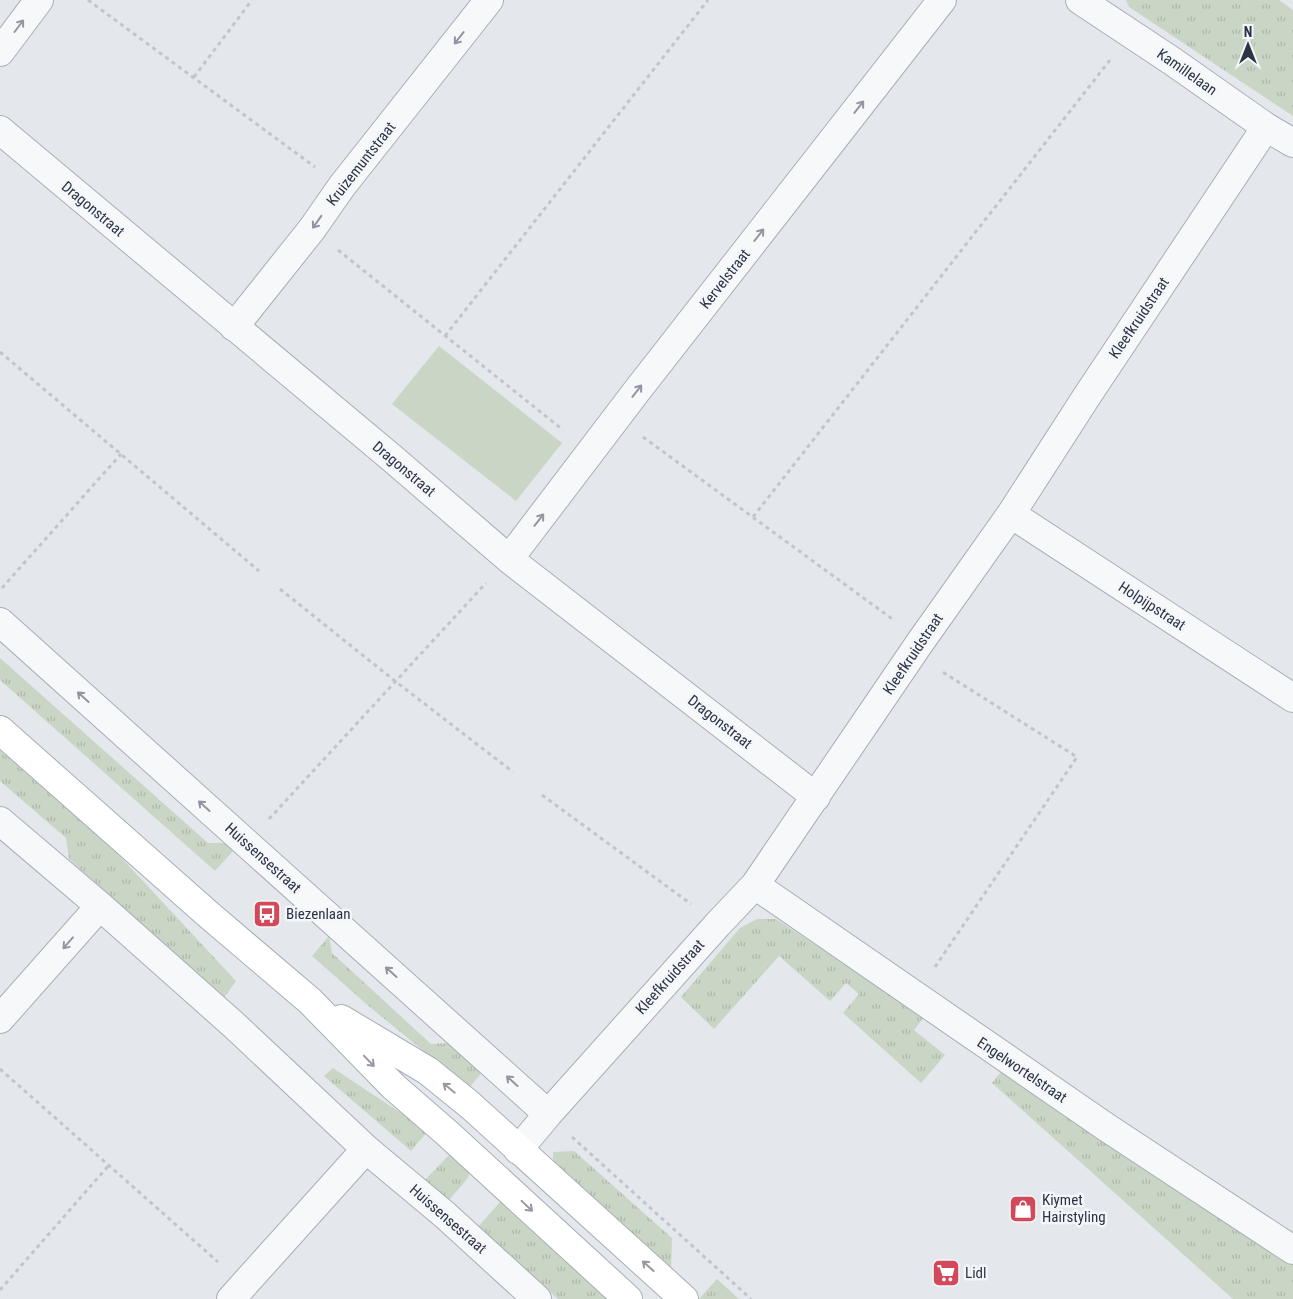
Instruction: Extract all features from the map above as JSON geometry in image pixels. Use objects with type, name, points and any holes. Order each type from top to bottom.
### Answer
[{"type":"street","points":[[0,52],[39,0]]},
{"type":"street","name":"Kruizemuntstraat","points":[[234,327],[312,229],[342,186],[489,0]]},
{"type":"street","name":"Kervelstraat","points":[[509,559],[942,0]]},
{"type":"street","name":"Kamillelaan","points":[[1080,0],[1266,127],[1293,143]]},
{"type":"street","name":"Kleefkruidstraat","points":[[518,1150],[548,1114],[755,885],[917,647],[1011,514],[1266,127]]},
{"type":"street","name":"Dragonstraat","points":[[0,130],[393,459],[509,559],[816,797]]},
{"type":"street","name":"Holpijpstraat","points":[[1011,514],[1293,698]]},
{"type":"street","name":"Huissensestraat","points":[[0,622],[548,1114]]},
{"type":"street","points":[[0,730],[209,915],[310,1001],[394,1087],[495,1176],[628,1299]]},
{"type":"street","name":"Huissensestraat","points":[[0,821],[100,906],[235,1026],[366,1149],[445,1215],[537,1299]]},
{"type":"street","name":"Engelwortelstraat","points":[[755,885],[1106,1128],[1293,1250]]},
{"type":"street","points":[[0,1019],[100,906]]},
{"type":"street","points":[[310,1001],[428,1071],[470,1105],[684,1299]]},
{"type":"street","points":[[237,1292],[366,1149]]},
{"type":"street","points":[[495,1176],[518,1150]]},
{"type":"path","points":[[88,0],[342,186]]},
{"type":"path","points":[[194,77],[252,0]]},
{"type":"path","points":[[445,336],[708,0]]},
{"type":"path","points":[[753,517],[1130,33]]},
{"type":"path","points":[[312,229],[591,452]]},
{"type":"path","points":[[0,352],[259,571]]},
{"type":"path","points":[[617,418],[753,517],[917,647],[1077,757],[916,997]]},
{"type":"path","points":[[0,591],[121,454]]},
{"type":"path","points":[[246,844],[509,559]]},
{"type":"path","points":[[280,589],[513,772]]},
{"type":"path","points":[[542,795],[718,924]]},
{"type":"path","points":[[0,1068],[109,1165],[237,1292]]},
{"type":"path","points":[[548,1114],[751,1299]]},
{"type":"path","points":[[0,1290],[109,1165]]},
{"type":"green space","points":[[1126,0],[1279,0],[1293,10],[1293,116],[1129,7]]},
{"type":"green space","points":[[439,346],[562,443],[516,501],[392,404]]},
{"type":"green space","points":[[0,658],[208,843],[225,843],[234,850],[215,871],[0,680]]},
{"type":"green space","points":[[0,750],[115,851],[236,981],[224,998],[69,859],[66,838],[0,781]]},
{"type":"green space","points":[[757,919],[776,919],[924,1017],[914,1030],[945,1055],[921,1083],[843,1013],[859,994],[846,983],[830,1001],[779,956],[714,1029],[681,997],[740,928]]},
{"type":"green space","points":[[329,936],[332,953],[431,1044],[451,1043],[483,1071],[469,1088],[371,1008],[312,956]]},
{"type":"green space","points":[[333,1068],[428,1131],[411,1151],[324,1076]]},
{"type":"green space","points":[[1003,1069],[1293,1265],[1293,1299],[1233,1299],[992,1083]]},
{"type":"green space","points":[[574,1151],[672,1238],[671,1273],[557,1171],[553,1152]]},
{"type":"green space","points":[[449,1155],[455,1155],[470,1171],[468,1178],[448,1201],[425,1180]]},
{"type":"green space","points":[[506,1201],[617,1299],[558,1299],[478,1227],[500,1202]]},
{"type":"green space","points":[[717,1279],[739,1299],[699,1299]]},
{"type":"place","name":"Biezenlaan","points":[[267,914]]},
{"type":"place","name":"Kiymet Hairstyling","points":[[1023,1209]]},
{"type":"place","name":"Lidl","points":[[946,1273]]}]
